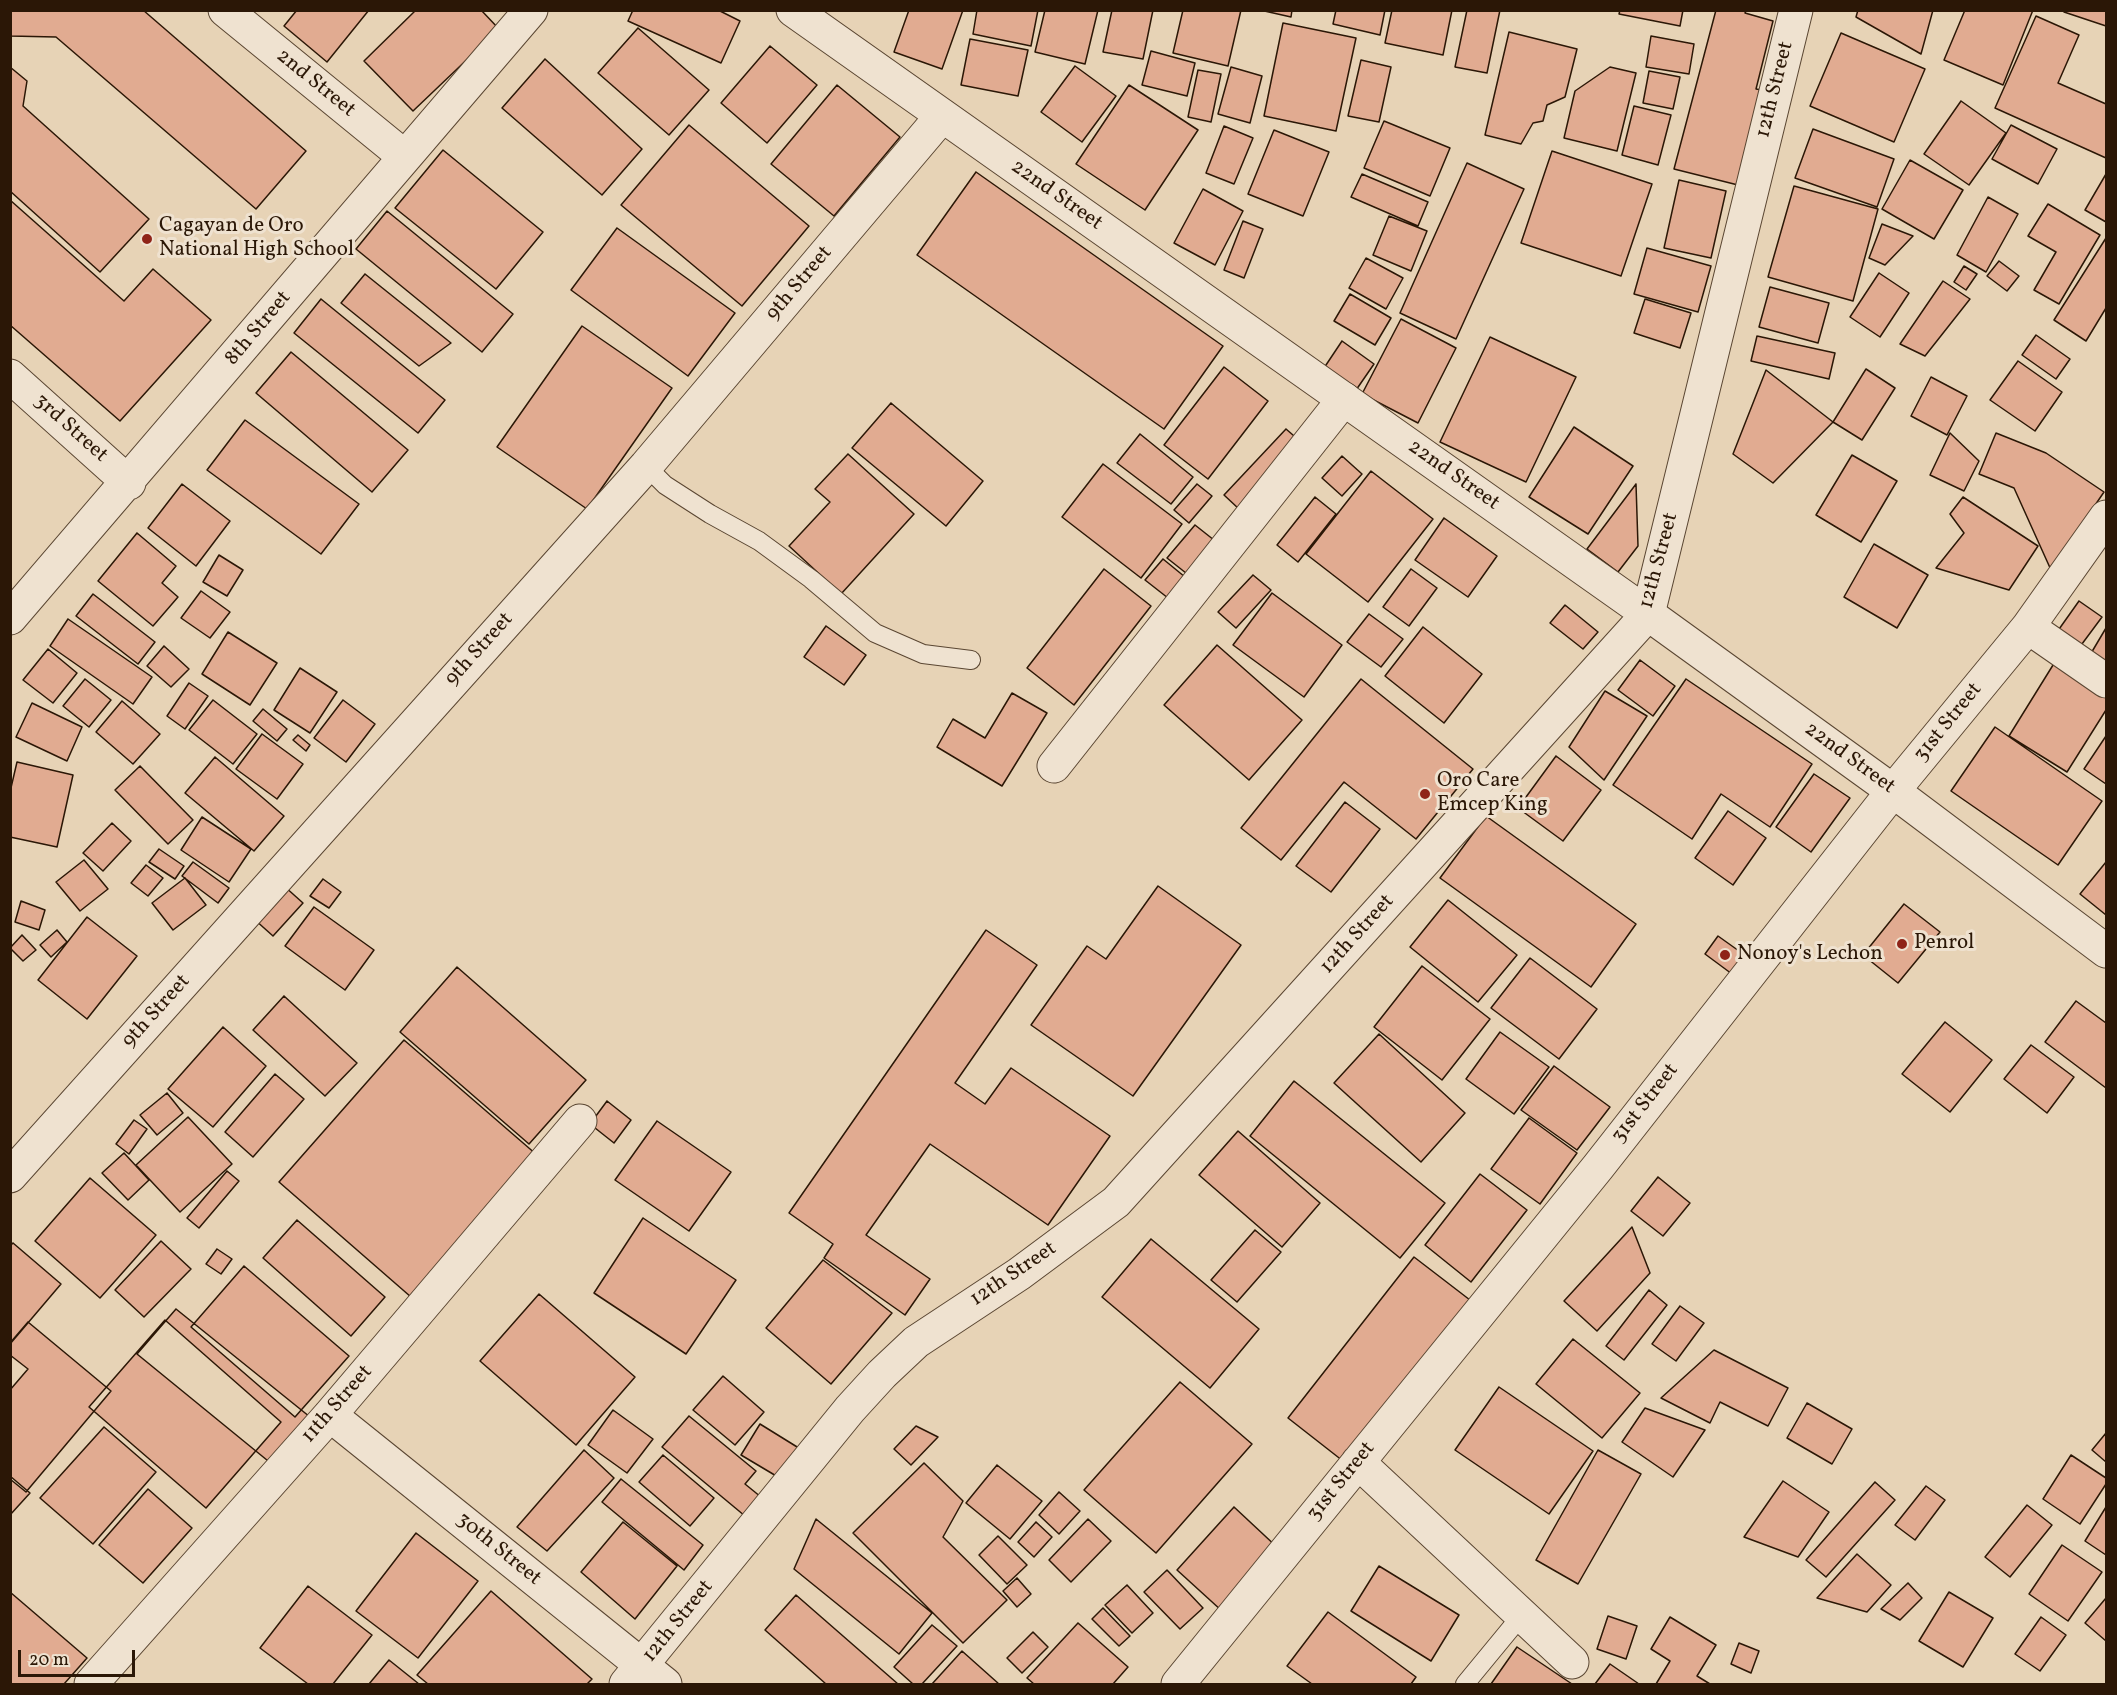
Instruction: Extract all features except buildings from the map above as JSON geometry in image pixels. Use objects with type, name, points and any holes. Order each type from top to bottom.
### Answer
[{"type":"street","name":"2nd Street","points":[[225,10],[405,157]]},
{"type":"street","name":"8th Street","points":[[10,618],[129,483],[531,10]]},
{"type":"street","name":"22nd Street","points":[[793,10],[1648,614],[1893,790],[2106,951]]},
{"type":"street","name":"12th Street","points":[[645,1678],[850,1409],[882,1374],[916,1342],[1020,1274],[1116,1202],[1648,614],[1796,10]]},
{"type":"street","name":"9th Street","points":[[10,1176],[646,466],[942,116]]},
{"type":"street","name":"3rd Street","points":[[10,376],[129,483]]},
{"type":"street","points":[[1054,766],[1344,399]]},
{"type":"street","name":"31st Street","points":[[1178,1684],[1598,1167],[1893,790],[2028,627],[2106,517]]},
{"type":"street","points":[[2028,627],[2106,681]]},
{"type":"street","name":"11th Street","points":[[91,1684],[330,1415],[580,1120]]},
{"type":"street","name":"30th Street","points":[[330,1415],[645,1678]]},
{"type":"street","points":[[1358,1462],[1572,1662]]},
{"type":"lane","points":[[646,466],[665,485],[759,542],[802,573],[875,633],[923,654],[971,660]]},
{"type":"lane","points":[[1465,1684],[1521,1616]]},
{"type":"place","name":"Cagayan de Oro National High School","points":[[147,239]]},
{"type":"place","name":"Oro Care Emcep King","points":[[1425,794]]},
{"type":"place","name":"Penrol","points":[[1902,944]]},
{"type":"place","name":"Nonoy's Lechon","points":[[1725,955]]}]
